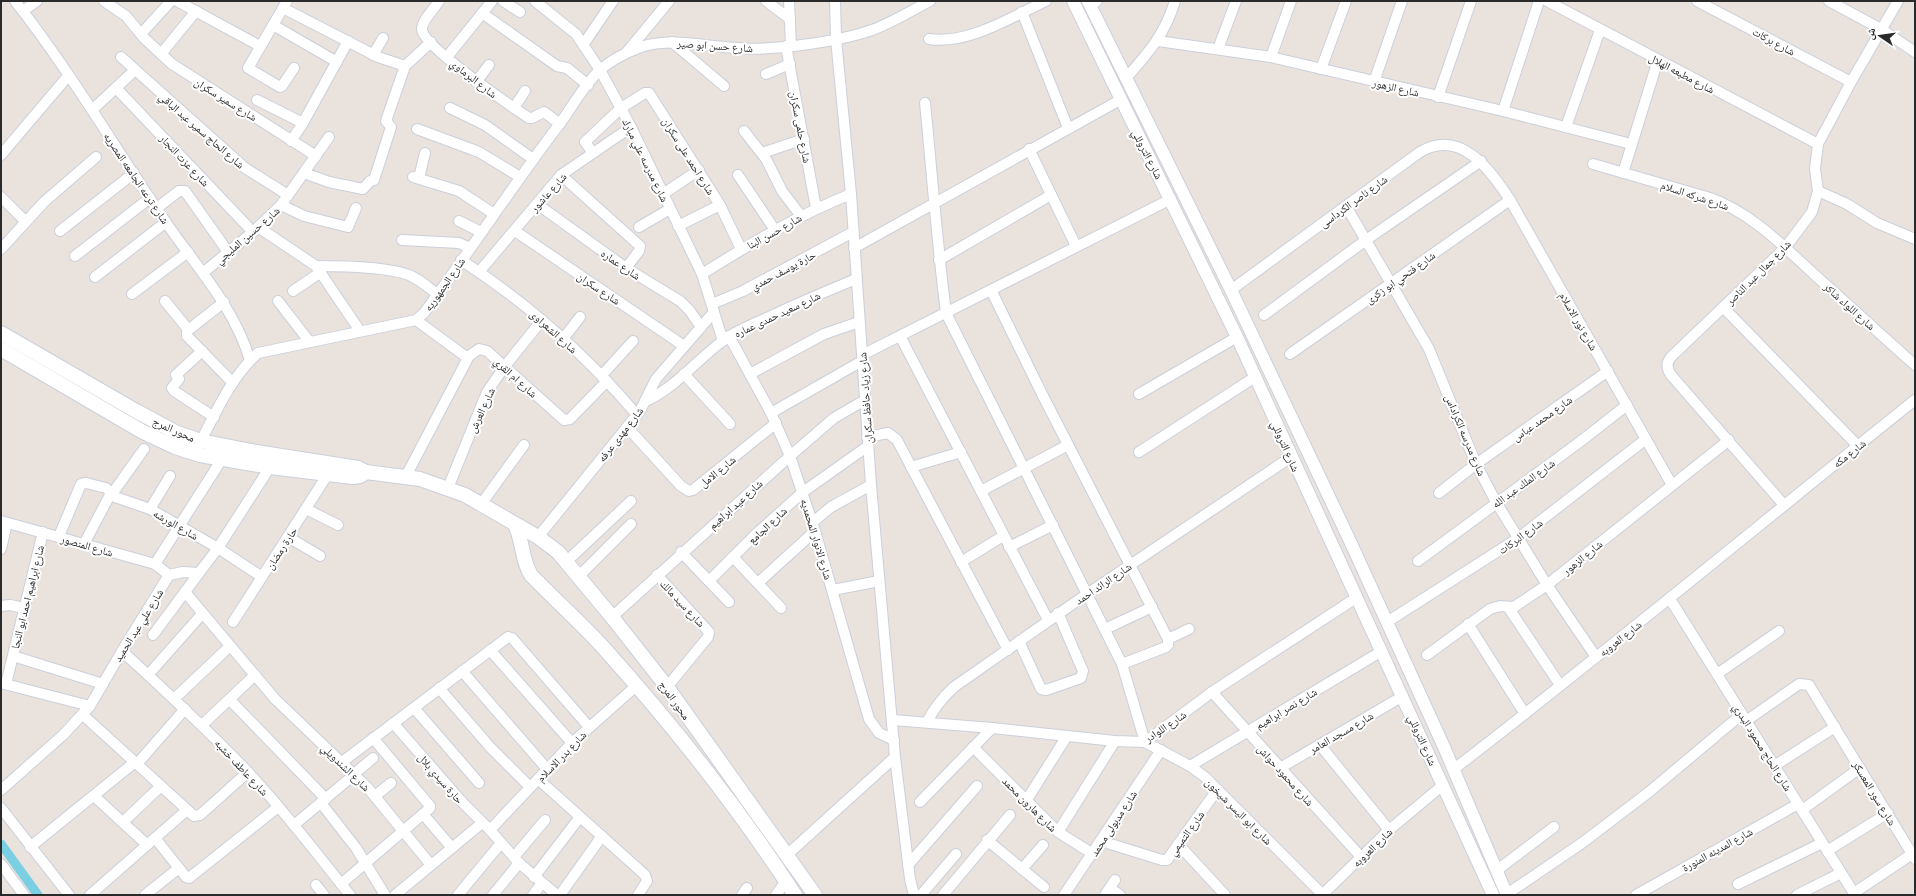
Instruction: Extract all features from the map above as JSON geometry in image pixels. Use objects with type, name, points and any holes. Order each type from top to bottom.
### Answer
[{"type":"main road","name":"محور المرج","points":[[1,333],[163,426],[202,441],[278,456],[358,468],[366,472],[406,476],[448,488],[482,503],[538,537],[567,561],[667,687],[788,854],[815,895]]},
{"type":"main road","name":"محور المرج","points":[[1,349],[154,438],[188,451],[222,459],[270,467],[328,474],[357,477],[366,472]]},
{"type":"main road","name":"محور المرج","points":[[515,524],[522,543],[526,569],[601,645],[636,686],[720,789],[795,895]]},
{"type":"street","name":"شارع ترعه الجامعه المصريه","points":[[15,1],[92,110],[166,222],[204,272],[224,302],[239,327],[250,360]]},
{"type":"street","points":[[23,11],[37,1]]},
{"type":"street","name":"شارع سمير سكران","points":[[104,1],[126,16],[141,34],[172,64],[196,81],[316,156]]},
{"type":"street","points":[[141,34],[171,1]]},
{"type":"street","points":[[177,1],[260,46]]},
{"type":"street","name":"شارع البرماوي","points":[[439,1],[422,27],[423,32],[431,42],[476,82],[514,108],[530,118],[545,112],[560,124]]},
{"type":"street","points":[[447,57],[492,1]]},
{"type":"street","points":[[503,1],[520,12]]},
{"type":"street","name":"شارع مدرسه علي مبارك","points":[[535,1],[567,26],[583,44],[600,70],[631,127],[702,274],[713,308],[726,338]]},
{"type":"street","points":[[583,44],[613,1]]},
{"type":"street","points":[[627,53],[670,1]]},
{"type":"street","points":[[766,1],[790,19]]},
{"type":"street","name":"شارع حلمى سكران","points":[[789,1],[790,64],[816,208]]},
{"type":"street","name":"شارع زياد حافظ سكران","points":[[835,1],[836,39],[851,194],[879,581],[893,720],[895,756],[908,865],[914,895]]},
{"type":"street","name":"شارع حسن ابو صير","points":[[600,70],[627,53],[641,47],[672,42],[738,49],[789,46],[836,39],[869,31],[930,1]]},
{"type":"street","points":[[929,39],[944,41],[966,38],[1046,1]]},
{"type":"street","name":"شارع التروللي","points":[[1073,1],[1120,100],[1171,199],[1237,337],[1493,895]]},
{"type":"street","points":[[1127,77],[1158,41],[1165,29],[1175,1]]},
{"type":"street","points":[[1218,49],[1236,1]]},
{"type":"street","points":[[1271,57],[1291,1]]},
{"type":"street","points":[[1321,69],[1346,1]]},
{"type":"street","points":[[1374,82],[1402,1]]},
{"type":"street","points":[[1438,97],[1471,1]]},
{"type":"street","points":[[1502,111],[1539,1]]},
{"type":"street","name":"شارع مطبعه الهلال","points":[[1547,1],[1818,144]]},
{"type":"street","name":"شارع بركات","points":[[1697,1],[1851,82]]},
{"type":"street","points":[[1829,1],[1881,29],[1915,52]]},
{"type":"street","name":"شارع جمال عبد الناصر","points":[[1784,505],[1671,375],[1667,367],[1669,358],[1785,248],[1812,212],[1818,191],[1815,169],[1818,144],[1851,82],[1898,1]]},
{"type":"street","name":"شارع التروللي","points":[[1092,3],[1231,290],[1350,541],[1454,768],[1507,895]]},
{"type":"street","points":[[294,68],[281,87],[248,68],[285,4],[373,54],[405,66]]},
{"type":"street","points":[[161,54],[196,11]]},
{"type":"street","points":[[1022,12],[1068,128]]},
{"type":"street","points":[[482,13],[558,66],[567,68],[588,85]]},
{"type":"street","points":[[273,25],[337,62]]},
{"type":"street","points":[[1566,127],[1600,30]]},
{"type":"street","points":[[373,54],[383,38]]},
{"type":"street","points":[[292,141],[348,41]]},
{"type":"street","name":"شارع الزهور","points":[[1158,41],[1271,57],[1502,111],[1631,144]]},
{"type":"street","points":[[304,173],[329,182],[363,189],[370,181],[374,180],[390,127],[386,121],[405,66],[431,42]]},
{"type":"street","points":[[672,42],[724,86]]},
{"type":"street","name":"شارع الحاج سمير عبد الباقي","points":[[121,57],[245,168],[288,196]]},
{"type":"street","points":[[1623,172],[1658,60]]},
{"type":"street","points":[[766,74],[790,64]]},
{"type":"street","points":[[476,82],[489,65]]},
{"type":"street","points":[[92,110],[135,70]]},
{"type":"street","name":"شارع الجمهوريه","points":[[202,441],[233,383],[250,360],[258,353],[309,341],[416,320],[424,313],[533,159],[600,70]]},
{"type":"street","points":[[1,155],[68,76]]},
{"type":"street","name":"شارع عزت النجار","points":[[116,88],[255,230],[318,269]]},
{"type":"street","points":[[514,108],[525,91]]},
{"type":"street","name":"شارع احمد على سكران","points":[[621,108],[646,92],[649,93],[720,205],[741,249]]},
{"type":"street","points":[[256,100],[303,123]]},
{"type":"street","points":[[854,248],[936,204],[1029,150],[1120,100]]},
{"type":"street","points":[[925,103],[936,204],[939,260],[946,313],[1122,664],[1145,742]]},
{"type":"street","points":[[450,108],[485,125],[533,159]]},
{"type":"street","points":[[593,153],[585,142],[621,108]]},
{"type":"street","name":"شارع عاشور","points":[[479,272],[562,175],[631,127]]},
{"type":"street","points":[[417,130],[479,152],[520,177]]},
{"type":"street","points":[[744,131],[771,165],[782,190],[801,216]]},
{"type":"street","name":"شارع حسين المليجي","points":[[204,272],[255,230],[281,205],[329,137]]},
{"type":"street","points":[[762,153],[804,139]]},
{"type":"street","name":"شارع ناصر الكرداسى","points":[[1231,290],[1429,147],[1441,145],[1454,146],[1466,150],[1481,161]]},
{"type":"street","points":[[1029,150],[1076,246]]},
{"type":"street","points":[[425,153],[416,177],[459,190],[494,214]]},
{"type":"street","points":[[2,249],[25,221],[44,202],[96,157]]},
{"type":"street","points":[[1264,315],[1366,240],[1481,161]]},
{"type":"street","name":"شارع نور الاسلام","points":[[1481,161],[1510,200],[1672,485]]},
{"type":"street","name":"شارع شركه السلام","points":[[1593,164],[1728,204],[1745,214],[1785,248]]},
{"type":"street","points":[[663,194],[698,170]]},
{"type":"street","points":[[60,231],[134,173]]},
{"type":"street","points":[[562,175],[640,246],[626,268]]},
{"type":"street","points":[[738,175],[775,230]]},
{"type":"street","points":[[157,208],[179,191],[185,192],[228,252]]},
{"type":"street","points":[[1818,191],[1847,204],[1877,223],[1915,239]]},
{"type":"street","name":"شارع حسن البنا","points":[[702,274],[741,249],[801,216],[816,208],[851,194]]},
{"type":"street","points":[[939,260],[1051,195]]},
{"type":"street","points":[[1,197],[25,221]]},
{"type":"street","points":[[75,256],[150,198]]},
{"type":"street","points":[[771,413],[900,336],[1171,199]]},
{"type":"street","name":"شارع فتحي ابو زكرى","points":[[1290,354],[1510,200]]},
{"type":"street","name":"شارع عماره","points":[[537,204],[626,268],[680,301],[690,310],[701,327]]},
{"type":"street","points":[[281,205],[304,216],[348,227],[356,208]]},
{"type":"street","points":[[678,226],[720,205]]},
{"type":"street","name":"شارع مدرسه الكراداس","points":[[1346,206],[1429,349],[1476,464],[1496,502],[1517,539],[1596,656]]},
{"type":"street","points":[[639,227],[670,209]]},
{"type":"street","points":[[459,221],[481,232]]},
{"type":"street","points":[[95,277],[166,222]]},
{"type":"street","name":"شارع سكران","points":[[515,231],[684,346]]},
{"type":"street","name":"حارة يوسف حمدي","points":[[713,308],[853,232]]},
{"type":"street","points":[[402,240],[459,244],[470,248]]},
{"type":"street","name":"شارع اللواء شاكر","points":[[1785,248],[1915,365]]},
{"type":"street","points":[[132,294],[188,252]]},
{"type":"street","name":"شارع الشعراوى","points":[[461,260],[542,320],[604,378],[637,415]]},
{"type":"street","points":[[293,291],[318,269],[357,267],[402,273],[416,279],[437,294]]},
{"type":"street","points":[[318,269],[360,331]]},
{"type":"street","name":"شارع سعيد حمدى عماره","points":[[646,401],[657,395],[684,374],[726,338],[809,298],[856,278]]},
{"type":"street","points":[[991,290],[1068,445],[1168,639],[1168,645],[1166,647],[1122,664]]},
{"type":"street","points":[[165,301],[187,331],[187,336],[233,383]]},
{"type":"street","points":[[278,301],[309,341]]},
{"type":"street","points":[[187,331],[224,302]]},
{"type":"street","points":[[1723,307],[1858,446]]},
{"type":"street","name":"شارع مهدى عرفه","points":[[538,537],[637,415],[646,401],[656,379],[701,327],[713,308]]},
{"type":"street","points":[[563,339],[580,317]]},
{"type":"street","points":[[406,476],[469,356],[462,354],[416,320]]},
{"type":"street","name":"شارع العرش","points":[[448,488],[487,392],[505,366],[542,320]]},
{"type":"street","points":[[750,374],[824,334],[860,322]]},
{"type":"street","points":[[900,336],[1048,620]]},
{"type":"street","points":[[1139,394],[1237,337]]},
{"type":"street","name":"شارع الانوار المحمديه","points":[[726,338],[750,374],[776,423],[790,456],[814,526],[869,719],[879,733],[894,740]]},
{"type":"street","points":[[604,378],[634,341]]},
{"type":"street","name":"شارع ام القري","points":[[469,356],[479,350],[484,350],[505,366],[562,418],[567,420],[604,378]]},
{"type":"street","points":[[202,351],[176,375],[179,379],[172,388],[174,391],[214,417]]},
{"type":"street","name":"شارع محمد عباس","points":[[1439,493],[1476,464],[1608,371]]},
{"type":"street","points":[[684,374],[730,424]]},
{"type":"street","points":[[1139,452],[1255,377]]},
{"type":"street","name":"شارع عيد ابراهيم","points":[[612,617],[681,552],[834,418],[865,400]]},
{"type":"street","name":"شارع مكه","points":[[1784,505],[1915,400]]},
{"type":"street","name":"شارع الملك عبد الله","points":[[1418,561],[1627,405]]},
{"type":"street","name":"شارع الامل","points":[[627,427],[681,486],[688,491],[693,490],[776,423]]},
{"type":"street","points":[[868,442],[888,433],[894,437],[1008,650]]},
{"type":"street","name":"شارع البركات","points":[[1387,622],[1517,539],[1646,439]]},
{"type":"street","name":"شارع الزهور","points":[[1427,655],[1468,624],[1494,607],[1508,608],[1516,606],[1547,585],[1729,440]]},
{"type":"street","name":"شارع الجامع","points":[[709,581],[803,492],[868,442]]},
{"type":"street","points":[[482,503],[524,445]]},
{"type":"street","points":[[980,491],[1068,445]]},
{"type":"street","points":[[84,544],[112,494],[144,449]]},
{"type":"street","points":[[911,467],[961,452]]},
{"type":"street","name":"شارع الرائد احمد","points":[[927,722],[943,697],[1048,620],[1291,457]]},
{"type":"street","points":[[155,564],[222,459]]},
{"type":"street","points":[[153,635],[218,548],[270,467]]},
{"type":"street","name":"حارة رمضان","points":[[233,622],[328,474]]},
{"type":"street","points":[[150,509],[170,476]]},
{"type":"street","name":"شارع الورشه","points":[[59,536],[82,484],[86,483],[108,488],[112,494],[150,509],[218,548],[262,577]]},
{"type":"street","points":[[758,583],[814,526],[850,495],[871,485]]},
{"type":"street","points":[[567,561],[631,501]]},
{"type":"street","name":"شارع العروبه","points":[[1454,768],[1525,714],[1596,656],[1670,599],[1784,505]]},
{"type":"street","points":[[306,509],[338,525]]},
{"type":"street","points":[[1,550],[4,522]]},
{"type":"street","name":"شارع المنصور","points":[[4,522],[59,536],[155,564],[169,575]]},
{"type":"street","points":[[579,576],[631,524]]},
{"type":"street","points":[[1009,547],[1053,525]]},
{"type":"street","name":"شارع ابراهيم احمد ابو النجا","points":[[3,684],[13,656],[43,532]]},
{"type":"street","points":[[961,562],[1003,536]]},
{"type":"street","points":[[288,537],[320,556]]},
{"type":"street","points":[[1334,549],[1350,541]]},
{"type":"street","points":[[681,552],[729,602]]},
{"type":"street","points":[[733,557],[782,608]]},
{"type":"street","points":[[169,575],[183,572],[199,573]]},
{"type":"street","name":"شارع علي عبد الحميد","points":[[1,790],[63,735],[90,706],[122,650],[169,575]]},
{"type":"street","name":"شارع سيد مالك","points":[[657,575],[709,632],[708,637],[667,687]]},
{"type":"street","points":[[833,590],[879,581]]},
{"type":"street","name":"شارع الشندويلي","points":[[185,592],[202,614],[286,710],[342,762],[375,796],[432,865]]},
{"type":"street","name":"شارع اللوادر","points":[[893,720],[992,728],[1115,741],[1145,742],[1212,692],[1356,598]]},
{"type":"street","name":"شارع الحاج محمود البدري","points":[[1670,599],[1854,894]]},
{"type":"street","points":[[1,606],[10,605],[24,608]]},
{"type":"street","points":[[1105,629],[1152,607]]},
{"type":"street","points":[[1508,608],[1560,685]]},
{"type":"street","points":[[1019,642],[1041,689],[1046,690],[1081,678],[1083,671],[1058,613]]},
{"type":"street","points":[[148,675],[202,614]]},
{"type":"street","points":[[1468,624],[1525,714]]},
{"type":"street","points":[[1168,639],[1189,629]]},
{"type":"street","points":[[1717,674],[1779,631]]},
{"type":"street","points":[[342,762],[508,637],[512,638],[590,727]]},
{"type":"street","points":[[174,699],[230,646]]},
{"type":"street","name":"شارع عاطف خشبه","points":[[122,650],[202,725],[248,772],[294,825],[350,895]]},
{"type":"street","points":[[490,650],[572,743]]},
{"type":"street","name":"شارع نصر ابراهيم","points":[[1190,766],[1382,651]]},
{"type":"street","points":[[13,656],[103,684]]},
{"type":"street","points":[[462,671],[547,769]]},
{"type":"street","points":[[202,725],[255,675]]},
{"type":"street","name":"شارع سور المعسكر","points":[[1744,717],[1802,683],[1808,685],[1835,726],[1914,856]]},
{"type":"street","points":[[3,684],[90,706]]},
{"type":"street","name":"شارع بدر الاسلام","points":[[490,830],[572,743],[636,686]]},
{"type":"street","points":[[439,688],[490,747],[530,787]]},
{"type":"street","name":"شارع محمود حواش","points":[[1212,692],[1361,857]]},
{"type":"street","name":"شارع مسجد العامر","points":[[1280,768],[1403,696]]},
{"type":"street","points":[[230,700],[324,801],[385,895]]},
{"type":"street","points":[[414,708],[479,783]]},
{"type":"street","points":[[30,847],[136,763],[185,709]]},
{"type":"street","points":[[82,714],[194,816],[198,816],[248,772]]},
{"type":"street","points":[[1507,895],[1582,844],[1744,717]]},
{"type":"street","name":"حارة سيدي بلال","points":[[393,723],[517,860],[538,880],[557,895]]},
{"type":"street","points":[[1774,766],[1835,726]]},
{"type":"street","points":[[920,802],[992,728]]},
{"type":"street","points":[[1026,800],[1067,736]]},
{"type":"street","points":[[341,884],[430,808],[430,806],[373,738]]},
{"type":"street","points":[[1058,832],[1115,741]]},
{"type":"street","name":"شارع ابو اليسر شيخون","points":[[1145,742],[1190,766],[1218,790],[1323,895]]},
{"type":"street","points":[[1320,745],[1389,830]]},
{"type":"street","name":"شارع هارون محمد","points":[[973,747],[1058,832],[1093,854]]},
{"type":"street","name":"شارع مدبولى محمد","points":[[1064,895],[1102,841],[1161,750]]},
{"type":"street","points":[[788,854],[895,756]]},
{"type":"street","points":[[294,825],[373,758]]},
{"type":"street","name":"شارع المدينه المنورة","points":[[1636,895],[1800,807],[1860,768]]},
{"type":"street","points":[[538,779],[647,876],[647,881],[638,895]]},
{"type":"street","points":[[375,796],[391,783]]},
{"type":"street","name":"شارع العروبه","points":[[1323,895],[1389,830],[1443,785]]},
{"type":"street","points":[[123,822],[161,786]]},
{"type":"street","points":[[908,865],[977,786]]},
{"type":"street","name":"شارع التميمي","points":[[1102,841],[1164,861],[1218,790]]},
{"type":"street","points":[[94,796],[143,841]]},
{"type":"street","points":[[154,838],[189,878],[278,807]]},
{"type":"street","points":[[1,808],[69,895]]},
{"type":"street","points":[[90,895],[187,810]]},
{"type":"street","points":[[1738,884],[1825,847],[1888,813]]},
{"type":"street","points":[[423,814],[452,848]]},
{"type":"street","points":[[943,895],[987,840],[1010,815]]},
{"type":"street","points":[[533,895],[538,880],[580,817]]},
{"type":"street","points":[[493,895],[545,820]]},
{"type":"street","points":[[395,895],[482,823]]},
{"type":"street","points":[[1496,871],[1554,827]]},
{"type":"street","points":[[560,895],[602,836]]},
{"type":"street","points":[[987,840],[1044,887]]},
{"type":"street","points":[[458,895],[501,843]]},
{"type":"street","points":[[1178,844],[1225,895]]},
{"type":"street","points":[[1022,869],[1043,845]]},
{"type":"street","points":[[921,895],[956,854]]},
{"type":"street","points":[[1854,894],[1914,856]]},
{"type":"street","points":[[1,864],[24,895]]},
{"type":"street","points":[[145,895],[179,868]]},
{"type":"street","points":[[1797,895],[1841,873]]},
{"type":"street","points":[[776,895],[786,881]]},
{"type":"street","points":[[316,885],[324,895]]},
{"type":"street","points":[[1110,888],[1120,895]]},
{"type":"waterway","points":[[1,844],[38,895]]}]
